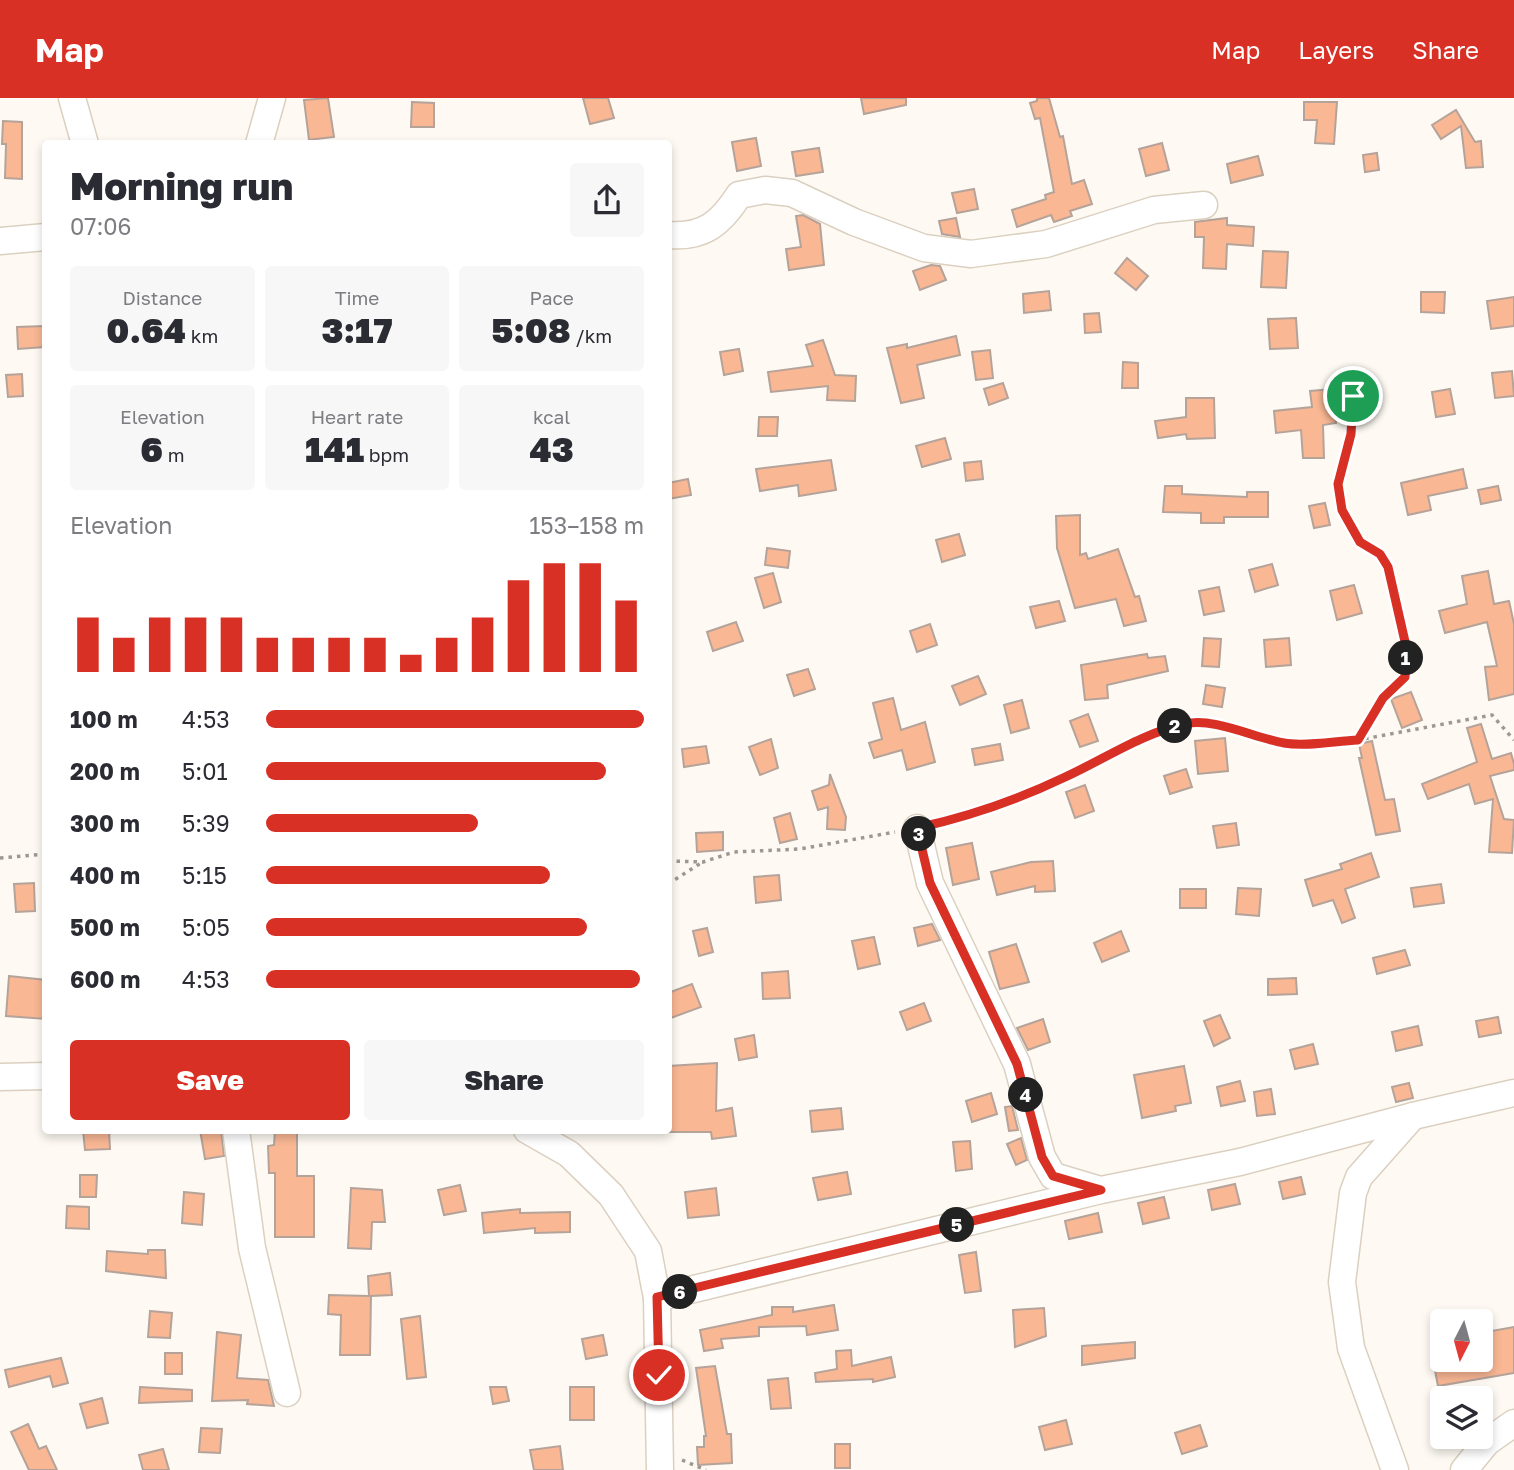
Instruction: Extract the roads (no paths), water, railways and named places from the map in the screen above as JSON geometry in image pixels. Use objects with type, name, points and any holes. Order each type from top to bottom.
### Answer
[{"type":"street","points":[[72,98],[84,140]]},
{"type":"street","points":[[260,140],[272,98]]},
{"type":"street","points":[[672,235],[706,232],[725,217],[739,195],[765,190],[792,193],[854,222],[924,248],[971,254],[1046,244],[1154,210],[1205,205]]},
{"type":"street","points":[[7,241],[42,237]]},
{"type":"street","points":[[7,241],[42,254]]},
{"type":"street","points":[[917,828],[930,883],[1017,1064],[1042,1157],[1053,1176],[1101,1190]]},
{"type":"street","points":[[0,1077],[42,1076]]},
{"type":"street","points":[[657,1297],[1101,1190],[1240,1162],[1413,1116],[1514,1094]]},
{"type":"street","points":[[1395,1470],[1351,1348],[1342,1282],[1353,1193],[1359,1177],[1413,1116]]},
{"type":"street","points":[[237,1134],[255,1261],[287,1393]]},
{"type":"street","points":[[534,1134],[569,1154],[611,1195],[648,1251],[657,1297],[660,1470]]},
{"type":"street","points":[[1464,1470],[1487,1442],[1514,1423]]}]
